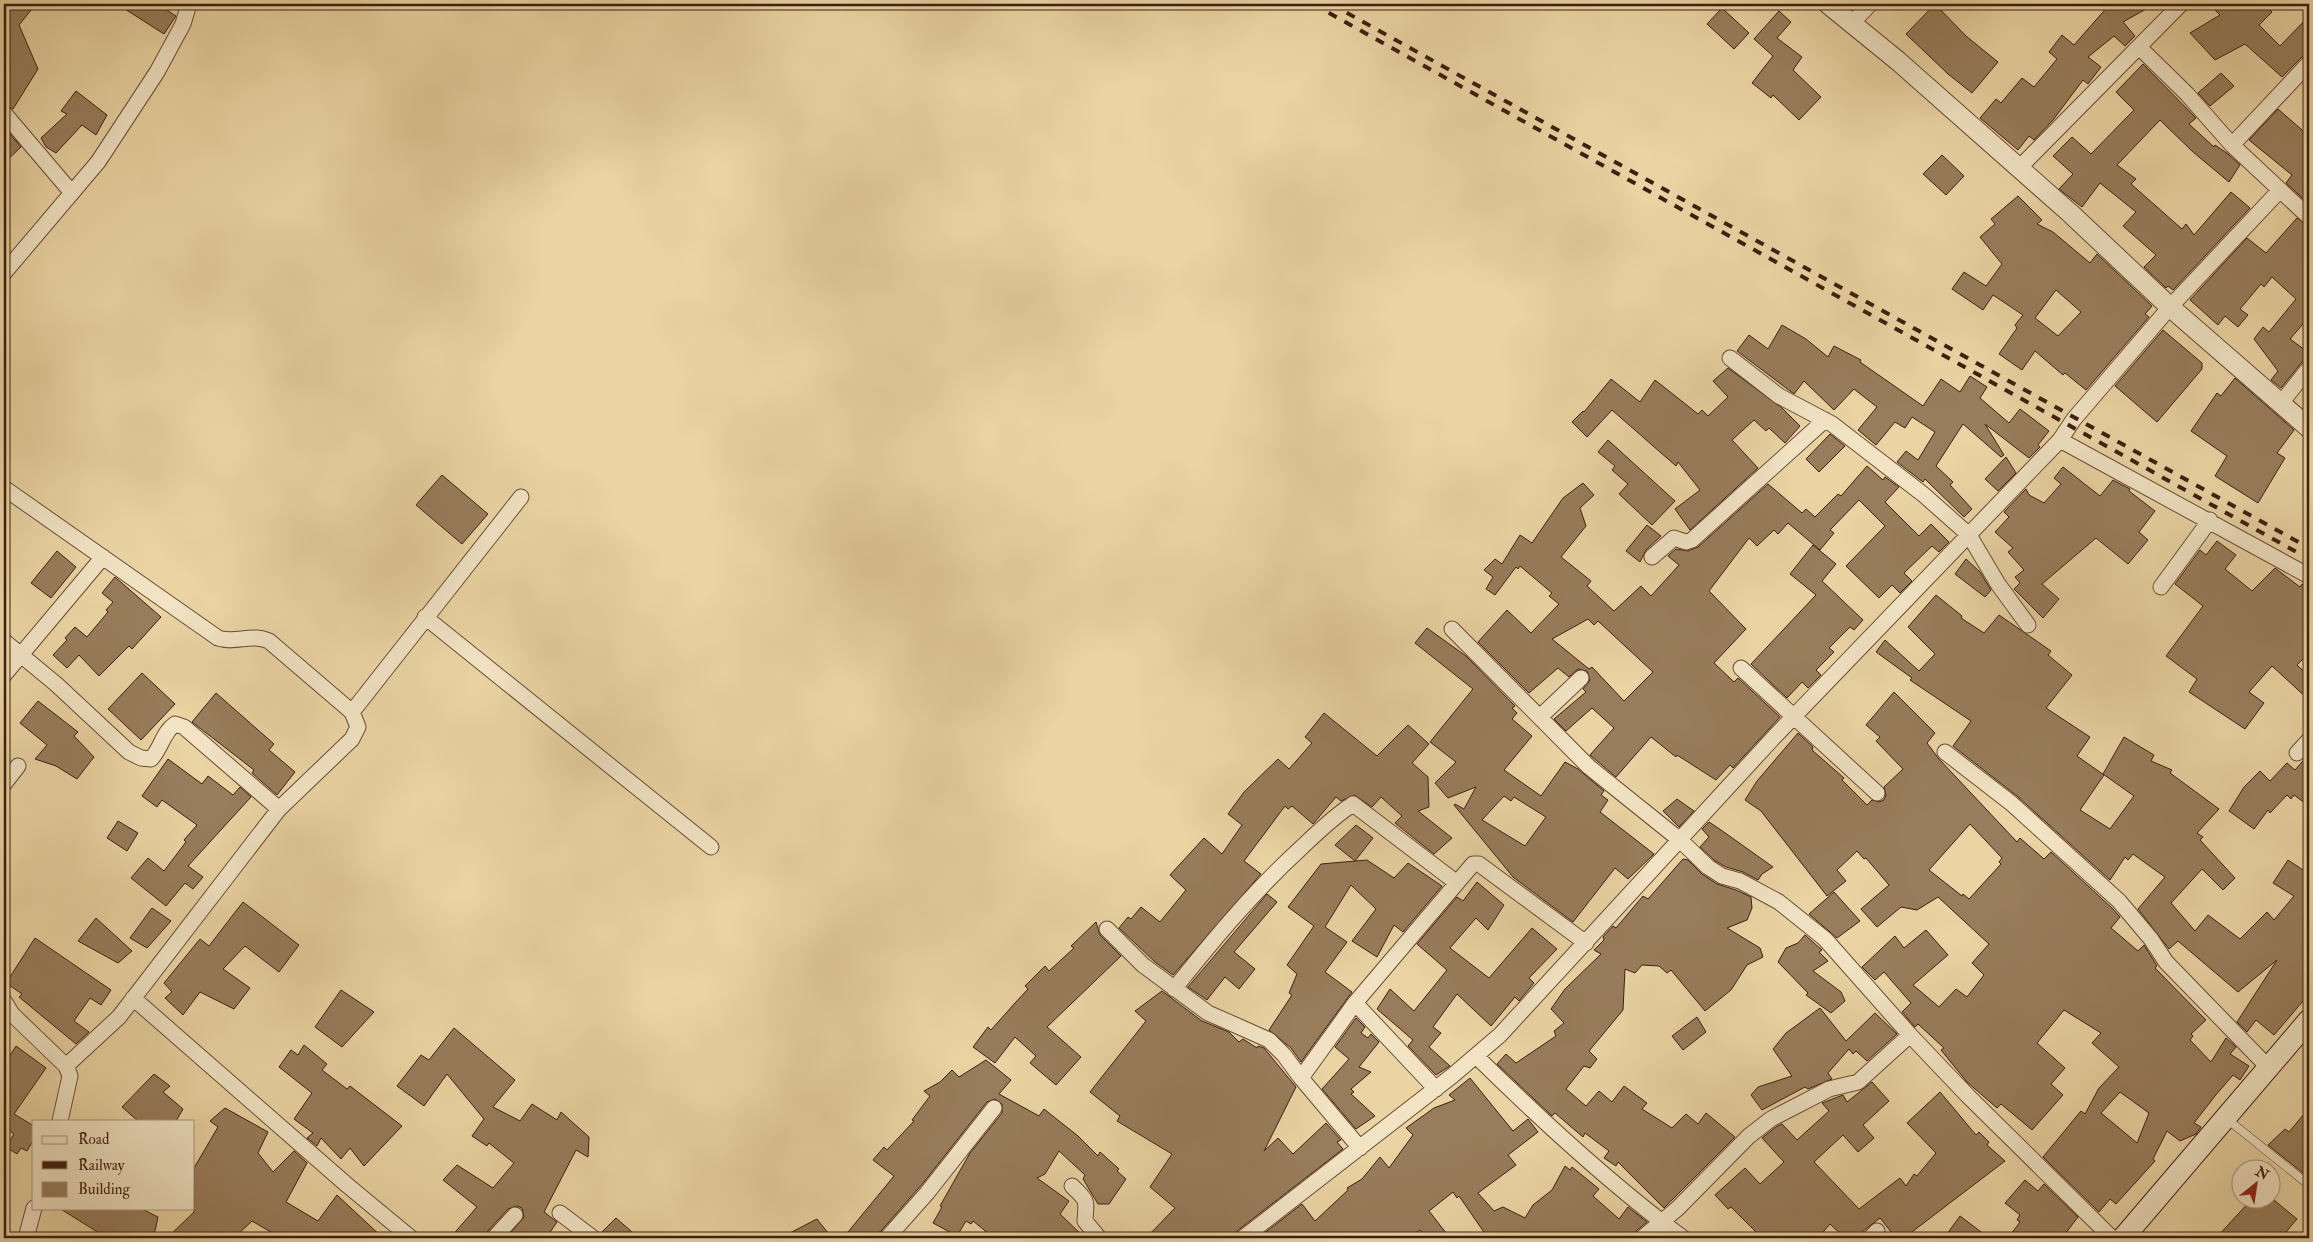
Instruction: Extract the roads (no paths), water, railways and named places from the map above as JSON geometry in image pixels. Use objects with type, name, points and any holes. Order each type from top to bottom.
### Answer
[{"type":"main road","points":[[2123,1238],[2309,1020]]},
{"type":"street","points":[[4,272],[98,162],[157,72],[182,24],[189,4]]},
{"type":"street","points":[[1828,4],[1898,61],[2019,168],[2170,307],[2309,428]]},
{"type":"street","points":[[1852,23],[1870,4]]},
{"type":"street","points":[[2019,168],[2140,48],[2181,4]]},
{"type":"street","points":[[2140,48],[2187,94],[2232,145],[2309,217]]},
{"type":"street","points":[[2232,145],[2309,63]]},
{"type":"street","points":[[4,113],[72,194]]},
{"type":"street","points":[[1243,1238],[1436,1089],[1500,1035],[1793,718],[2060,440],[2074,419],[2170,307],[2280,190]]},
{"type":"street","points":[[1730,358],[1779,396],[1825,420],[1924,495],[1969,535],[1998,584],[2028,625]]},
{"type":"street","points":[[2281,403],[2309,368]]},
{"type":"street","points":[[1652,557],[1674,538],[1688,542],[1692,540],[1825,420]]},
{"type":"street","points":[[2060,440],[2210,520],[2309,576]]},
{"type":"street","points":[[4,488],[218,638],[228,641],[254,636],[269,641],[352,712],[358,727],[352,739],[279,809],[119,1017],[66,1066]]},
{"type":"street","points":[[352,712],[521,497]]},
{"type":"street","points":[[2162,587],[2210,520]]},
{"type":"street","points":[[4,675],[23,655],[103,557]]},
{"type":"street","points":[[425,617],[711,847]]},
{"type":"street","points":[[1452,629],[1541,716],[1589,767],[1680,840],[1708,867],[1722,876],[1740,881],[1779,902],[1825,939],[1910,1035],[2112,1238]]},
{"type":"street","points":[[4,642],[23,655],[129,752],[141,758],[151,759],[158,751],[168,729],[175,724],[184,727],[279,809]]},
{"type":"street","points":[[1741,668],[1793,718],[1877,793]]},
{"type":"street","points":[[1541,716],[1581,678]]},
{"type":"street","points":[[2297,753],[2309,740]]},
{"type":"street","points":[[1945,752],[2011,804],[2119,902],[2151,939],[2166,962],[2268,1067]]},
{"type":"street","points":[[4,784],[18,766]]},
{"type":"street","points":[[1174,989],[1221,930],[1268,878],[1337,814],[1353,804],[1457,883]]},
{"type":"street","points":[[1301,1078],[1355,1003],[1473,864],[1479,864],[1586,943]]},
{"type":"street","points":[[1107,929],[1143,965],[1208,1013],[1269,1040],[1284,1055],[1360,1148]]},
{"type":"street","points":[[133,998],[347,1186],[411,1238]]},
{"type":"street","points":[[4,1002],[18,1020],[66,1066],[70,1076],[60,1120]]},
{"type":"street","points":[[1355,1003],[1436,1089]]},
{"type":"street","points":[[1642,1238],[1677,1210],[1749,1136],[1771,1119],[1829,1089],[1858,1082],[1910,1035]]},
{"type":"street","points":[[1476,1056],[1543,1122],[1660,1222],[1683,1238]]},
{"type":"street","points":[[887,1238],[927,1194],[994,1108]]},
{"type":"street","points":[[1072,1186],[1085,1200],[1088,1209],[1086,1221],[1099,1238]]},
{"type":"street","points":[[26,1238],[33,1210]]},
{"type":"street","points":[[494,1238],[515,1214]]},
{"type":"street","points":[[560,1214],[593,1238]]},
{"type":"lane","points":[[2225,1118],[2309,1185]]},
{"type":"railway","points":[[1313,4],[2309,559]]},
{"type":"railway","points":[[1331,4],[2309,548]]}]
